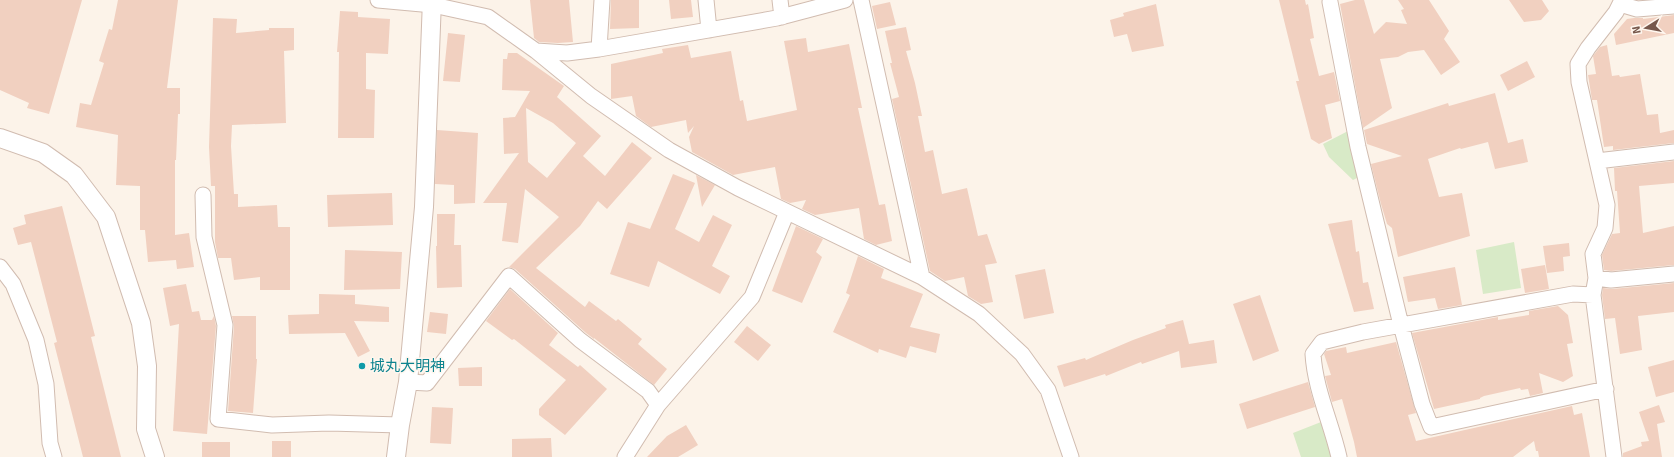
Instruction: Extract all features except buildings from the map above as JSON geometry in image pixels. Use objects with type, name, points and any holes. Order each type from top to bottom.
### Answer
[{"type":"street","points":[[378,0],[433,3],[488,17],[536,51],[590,96],[669,150],[738,188],[922,277],[979,314],[1022,354],[1048,390],[1071,457]]},
{"type":"street","points":[[599,49],[602,0]]},
{"type":"street","points":[[706,0],[709,30]]},
{"type":"street","points":[[780,0],[782,17]]},
{"type":"street","points":[[536,51],[567,53],[599,49],[782,17],[844,0]]},
{"type":"street","points":[[861,0],[922,277]]},
{"type":"street","points":[[1330,2],[1358,147],[1400,325],[1422,404],[1431,427],[1606,389]]},
{"type":"street","points":[[1614,457],[1593,295],[1596,278],[1593,254],[1606,228],[1607,205],[1579,82],[1578,64],[1588,48],[1616,12],[1621,2],[1637,9],[1674,6]]},
{"type":"street","points":[[396,457],[408,382],[424,207],[433,3]]},
{"type":"street","points":[[0,138],[43,152],[74,175],[106,217],[141,323],[148,366],[146,429],[155,457]]},
{"type":"street","points":[[1597,161],[1674,152]]},
{"type":"street","points":[[203,195],[204,237],[225,325],[218,419],[272,425],[329,423],[400,425]]},
{"type":"street","points":[[625,457],[658,406],[752,297],[787,212]]},
{"type":"street","points":[[0,266],[13,284],[36,340],[46,384],[50,444],[54,457]]},
{"type":"street","points":[[1596,278],[1611,280],[1674,274]]},
{"type":"street","points":[[408,382],[428,383],[509,276],[580,340],[648,391],[658,406]]},
{"type":"street","points":[[1339,457],[1335,439],[1314,372],[1313,354],[1322,342],[1363,332],[1573,294],[1593,295]]},
{"type":"green space","points":[[1348,131],[1359,177],[1353,180],[1329,157],[1323,144]]},
{"type":"green space","points":[[1514,242],[1521,288],[1483,294],[1476,250]]},
{"type":"green space","points":[[1321,422],[1332,457],[1301,457],[1293,433]]},
{"type":"place","name":"城丸大明神","points":[[362,366]]}]
